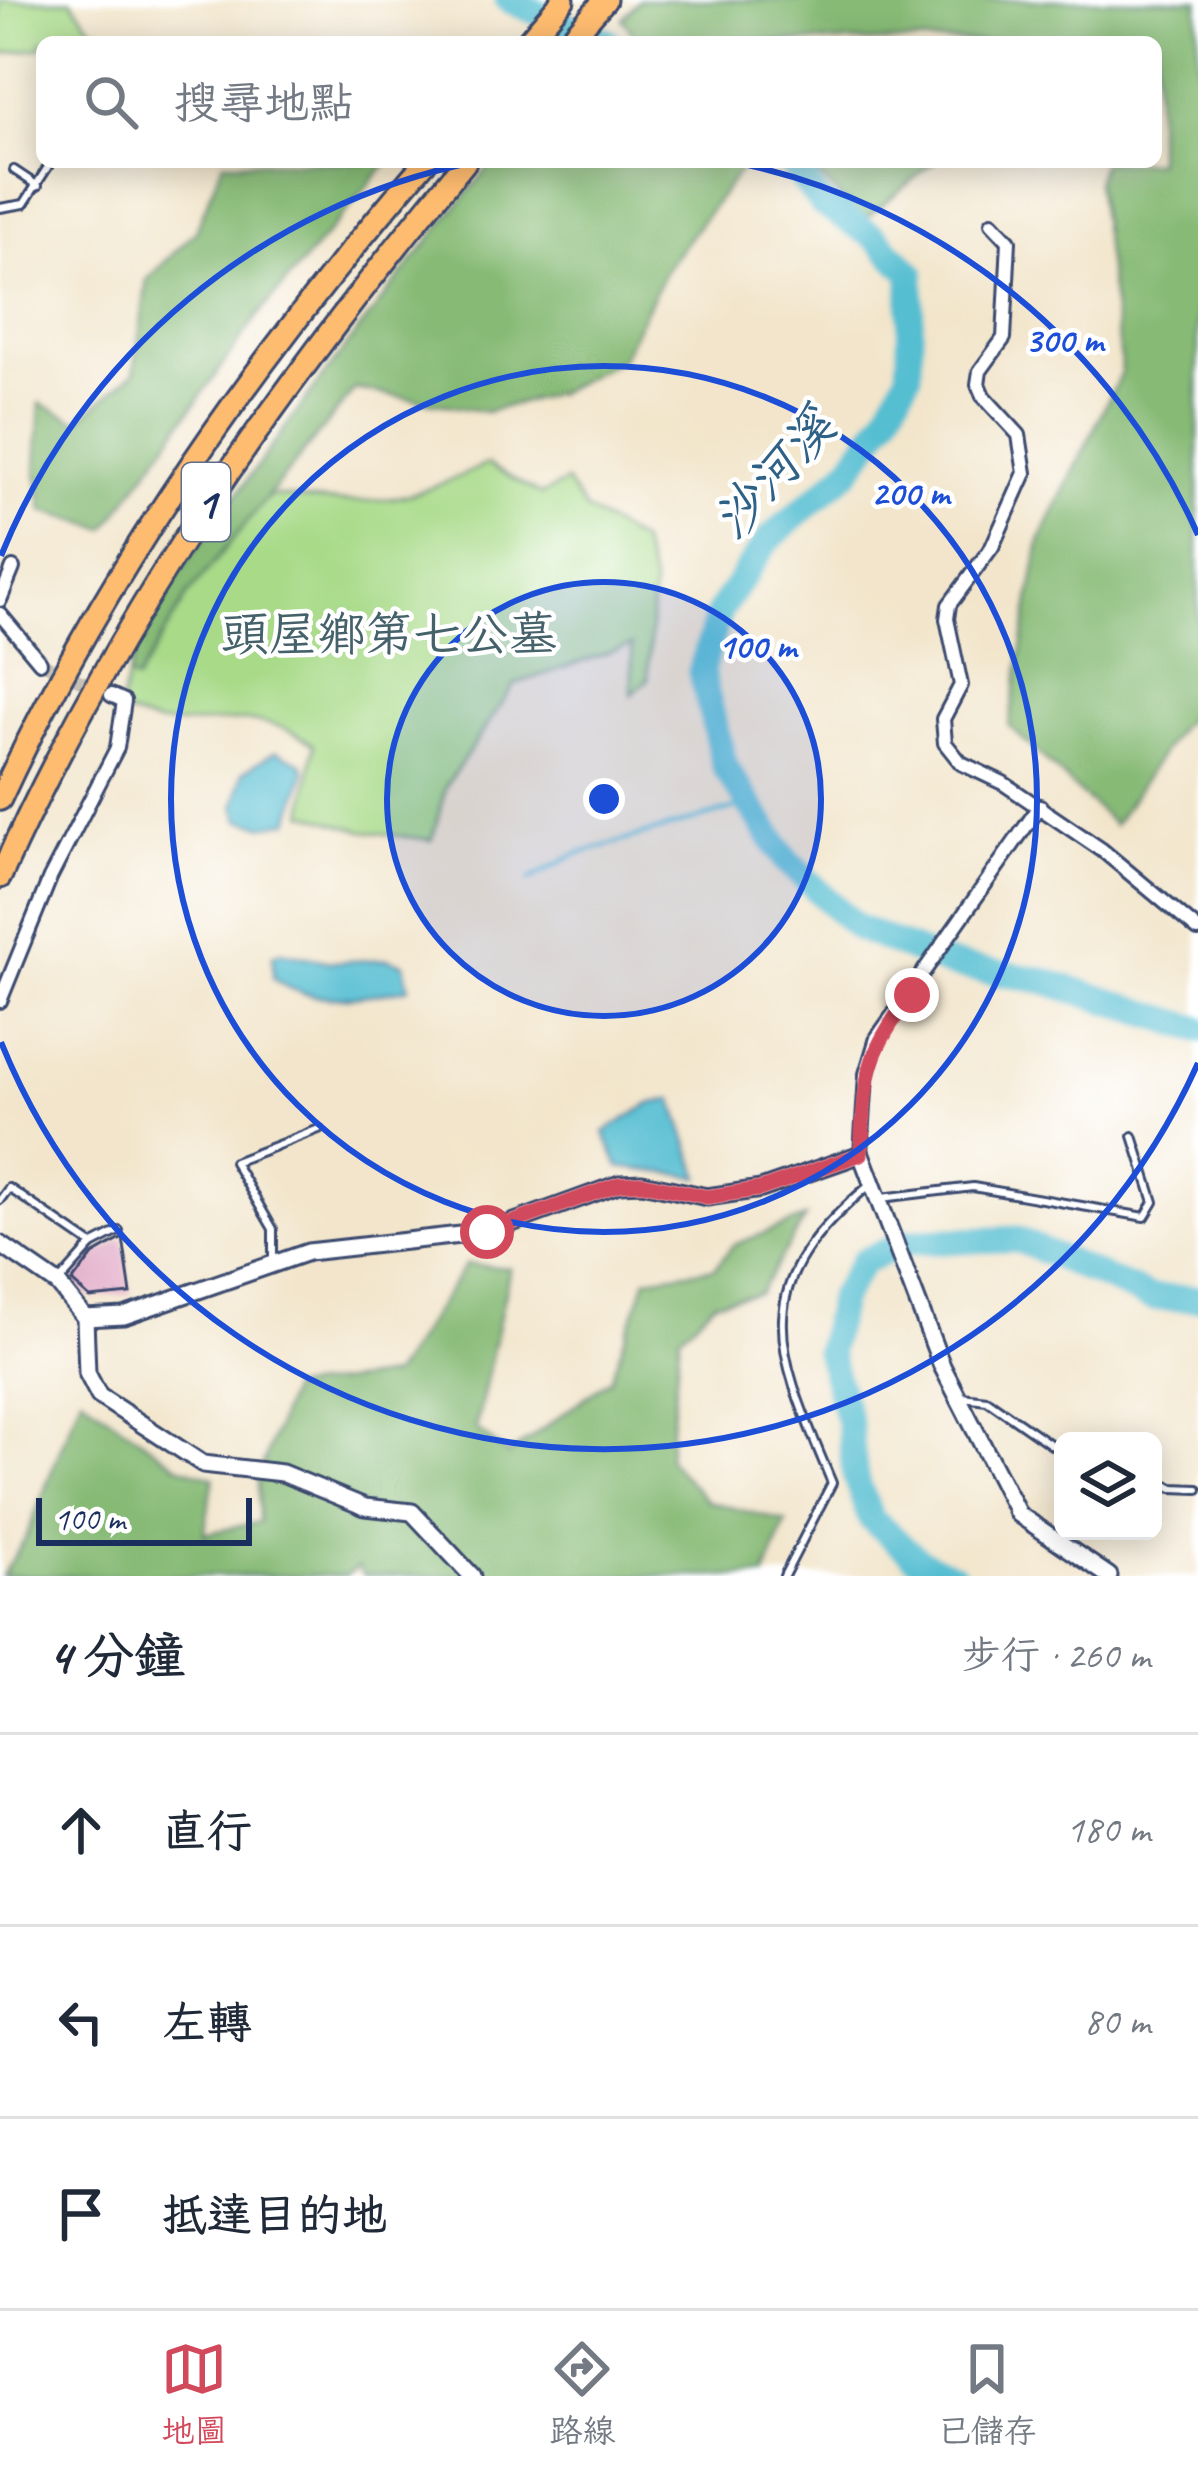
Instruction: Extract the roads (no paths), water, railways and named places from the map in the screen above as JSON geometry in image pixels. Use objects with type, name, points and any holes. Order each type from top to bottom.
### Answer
[{"type":"highway","points":[[532,36],[563,0]]},
{"type":"highway","points":[[573,36],[605,0]]},
{"type":"highway","name":"1","points":[[0,799],[94,618],[158,514],[310,299],[420,168]]},
{"type":"highway","name":"1","points":[[0,877],[91,690],[186,532],[300,369],[461,168]]},
{"type":"street","points":[[992,223],[1009,242],[1004,338],[980,371],[978,384],[983,396],[1019,435],[1025,473],[992,547],[950,605],[947,619],[961,685],[947,706],[942,731],[961,763],[1040,806],[1198,930]]},
{"type":"street","points":[[0,600],[13,568]]},
{"type":"street","points":[[0,614],[40,662]]},
{"type":"street","points":[[0,1001],[50,878],[117,748],[124,701],[112,695]]},
{"type":"street","points":[[1040,806],[912,995],[877,1038],[866,1074],[861,1154],[905,1277],[1018,1514],[1109,1576]]},
{"type":"street","points":[[85,1318],[124,1316],[308,1252],[487,1232],[619,1184],[642,1183],[707,1197],[761,1189],[861,1154]]},
{"type":"street","points":[[0,1244],[58,1284],[85,1318],[86,1373],[99,1396],[202,1465],[282,1473],[365,1508],[412,1512],[472,1576]]},
{"type":"lane","points":[[0,208],[24,204],[48,168]]},
{"type":"lane","points":[[14,170],[38,186]]},
{"type":"lane","points":[[273,1262],[272,1229],[234,1162],[319,1129]]},
{"type":"lane","points":[[784,1576],[832,1483],[795,1396],[779,1315],[790,1274],[844,1207],[876,1196],[973,1187],[1145,1217],[1154,1202],[1133,1136]]},
{"type":"lane","points":[[0,1200],[9,1188],[92,1244]]},
{"type":"lane","points":[[58,1284],[92,1244],[118,1231]]},
{"type":"lane","points":[[958,1396],[987,1400],[1054,1447]]},
{"type":"lane","points":[[1162,1482],[1172,1488],[1198,1489]]},
{"type":"water","points":[[276,751],[302,763],[305,772],[290,821],[266,826],[240,820],[235,806],[243,772]]},
{"type":"water","points":[[281,952],[331,962],[389,959],[404,964],[409,988],[357,996],[303,993],[273,978],[273,955]]},
{"type":"water","points":[[673,1099],[700,1177],[619,1167],[604,1132],[650,1104]]},
{"type":"waterway","name":"沙河溪","points":[[508,0],[594,36]]},
{"type":"waterway","name":"沙河溪","points":[[794,168],[821,203],[875,237],[912,274],[909,374],[887,416],[849,470],[768,540],[719,612],[701,672],[725,767],[787,861],[856,927],[947,964],[1045,981],[1198,1029]]},
{"type":"waterway","points":[[529,880],[574,855],[750,804]]},
{"type":"waterway","name":"沙河溪","points":[[954,1576],[921,1562],[871,1519],[855,1476],[849,1423],[828,1352],[840,1299],[863,1261],[909,1242],[1016,1239],[1151,1298],[1198,1298]]},
{"type":"tunnel","points":[[40,662],[100,690]]},
{"type":"park label","name":"頭屋鄉第七公墓","points":[[389,633]]}]
